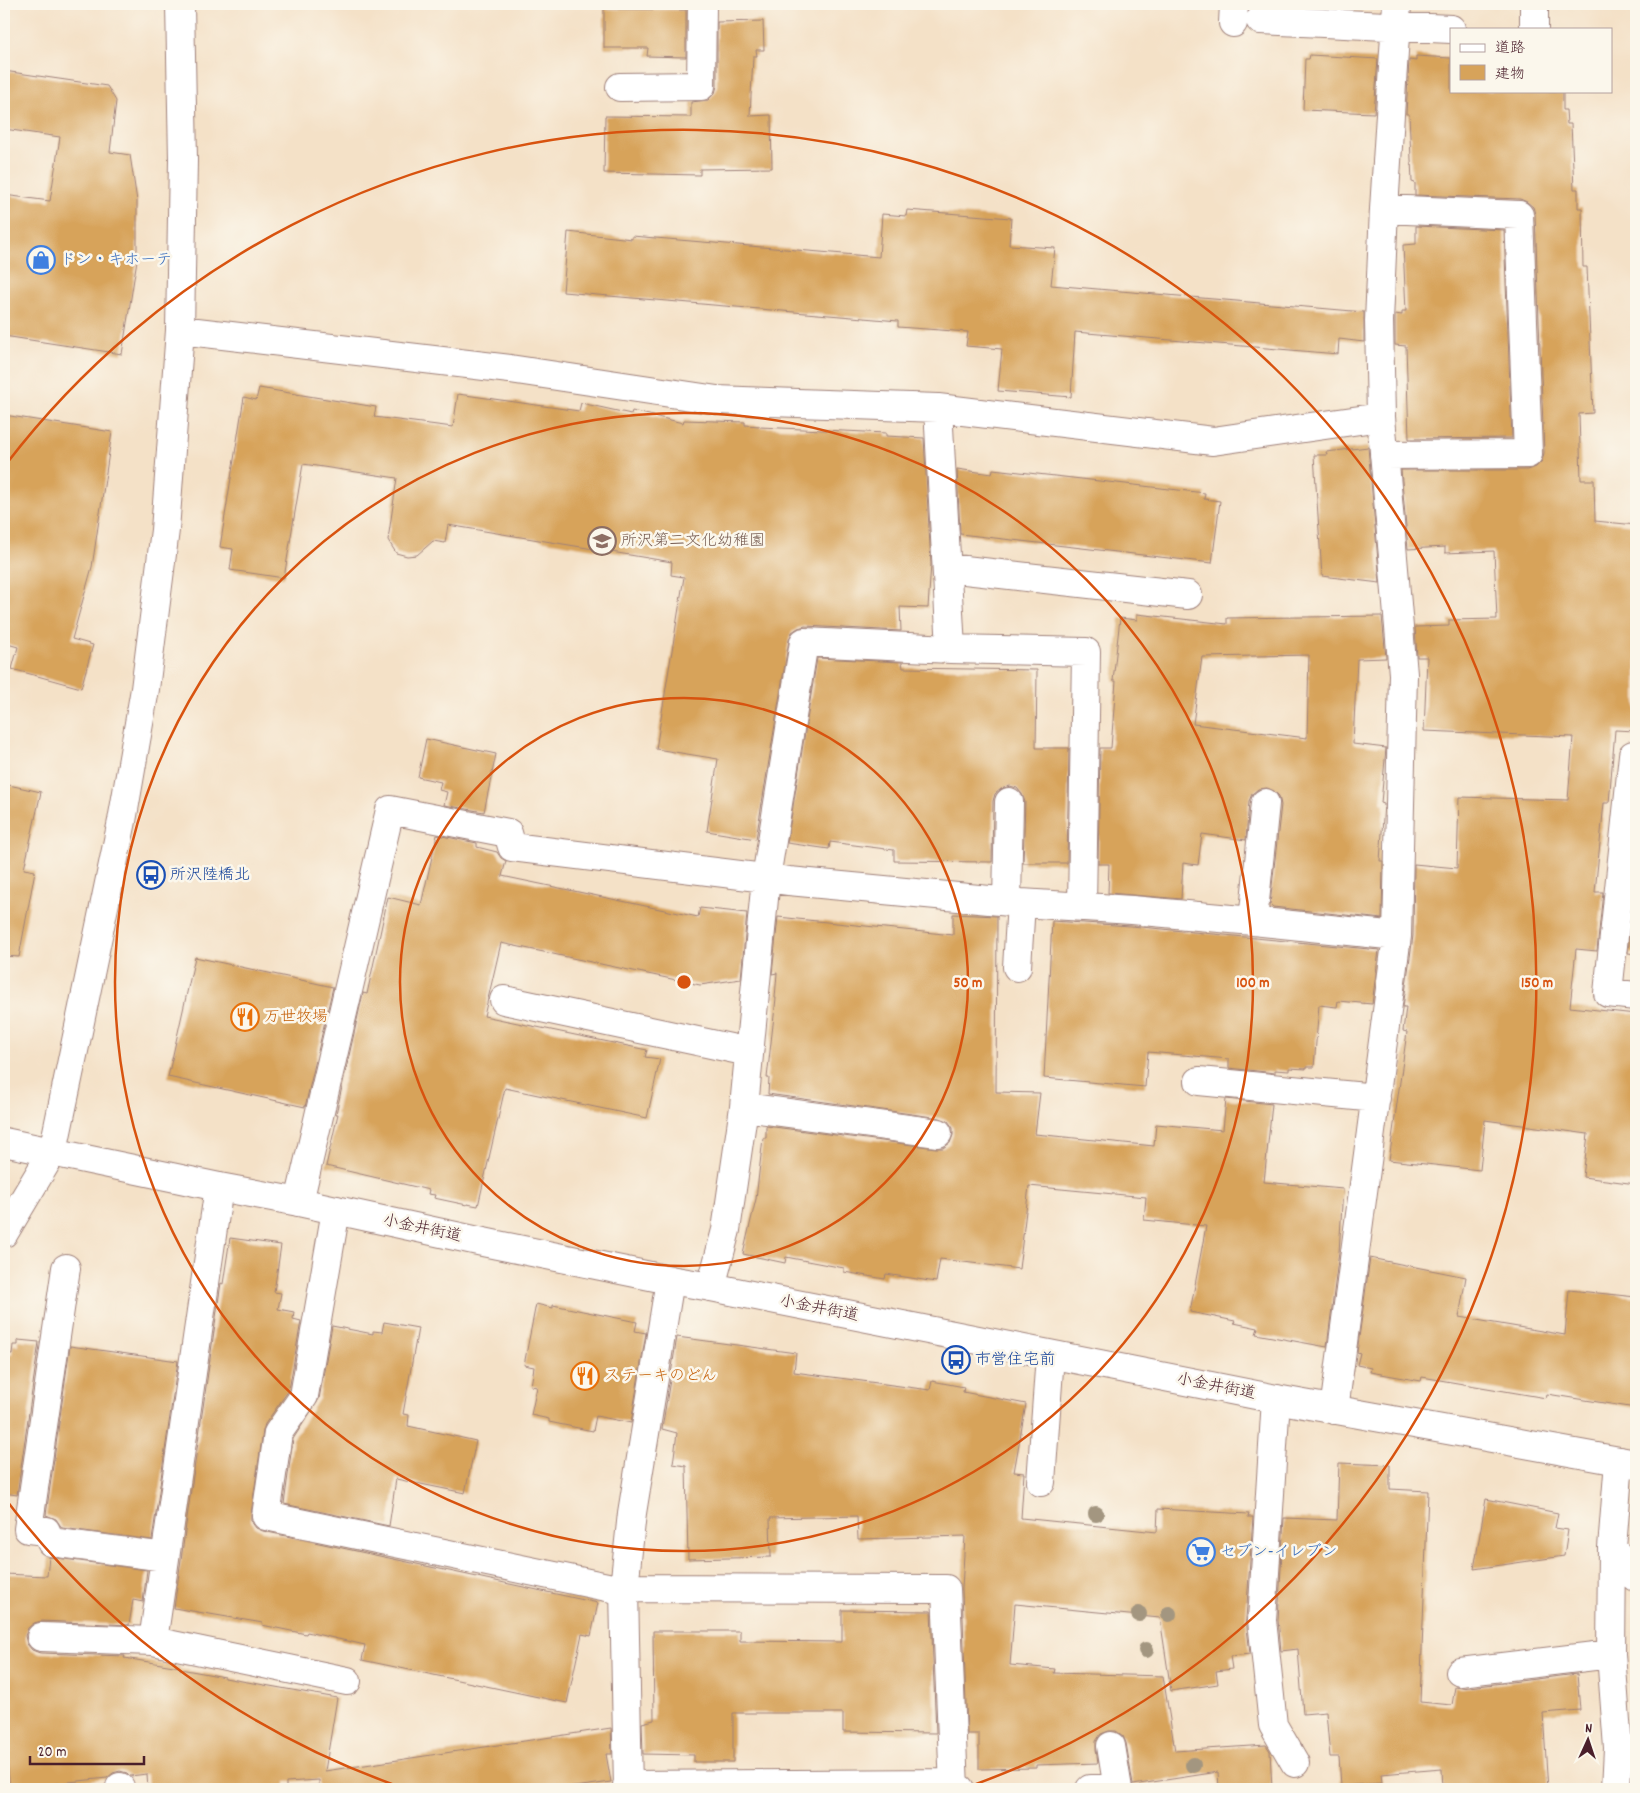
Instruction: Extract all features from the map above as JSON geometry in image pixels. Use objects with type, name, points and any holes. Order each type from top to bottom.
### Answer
[{"type":"street","points":[[4,1233],[52,1151],[122,821],[145,688],[165,530],[180,330],[183,160],[180,4]]},
{"type":"street","points":[[620,87],[701,86],[702,4]]},
{"type":"street","points":[[1534,4],[1534,28]]},
{"type":"street","points":[[1260,20],[1396,15],[1450,29]]},
{"type":"street","points":[[1334,1410],[1397,936],[1403,674],[1381,417],[1379,321],[1396,15]]},
{"type":"street","points":[[1384,209],[1519,215],[1528,454],[1384,455]]},
{"type":"street","points":[[180,330],[510,369],[717,400],[938,408],[1213,441],[1381,417]]},
{"type":"street","points":[[938,408],[951,649]]},
{"type":"street","points":[[947,568],[1188,595]]},
{"type":"street","points":[[711,1287],[726,1230],[744,1107],[766,878],[804,642],[951,649],[1086,652],[1082,907]]},
{"type":"street","points":[[1636,756],[1633,755],[1608,993],[1636,996]]},
{"type":"street","points":[[1009,802],[1017,967]]},
{"type":"street","points":[[1253,921],[1265,803]]},
{"type":"street","points":[[299,1202],[390,810],[508,833],[512,848],[766,878],[1014,902],[1253,921],[1397,936]]},
{"type":"street","points":[[504,1000],[749,1052]]},
{"type":"street","points":[[1199,1081],[1376,1098]]},
{"type":"street","points":[[744,1107],[938,1133]]},
{"type":"street","name":"小金井街道","points":[[4,1142],[299,1202],[483,1242],[1050,1355],[1334,1410],[1628,1462]]},
{"type":"street","points":[[152,1641],[218,1187]]},
{"type":"street","points":[[336,1210],[304,1396],[278,1433],[266,1516],[612,1588],[624,1588],[946,1589],[956,1789],[944,1783],[627,1787],[624,1588],[632,1513],[670,1280]]},
{"type":"street","points":[[66,1268],[28,1528],[46,1531],[51,1542],[165,1556]]},
{"type":"street","points":[[1041,1482],[1050,1355]]},
{"type":"street","points":[[1276,1399],[1262,1620],[1273,1725],[1295,1763]]},
{"type":"street","points":[[1616,1789],[1618,1748],[1611,1654],[1612,1548],[1628,1462]]},
{"type":"street","points":[[1612,1548],[1636,1577]]},
{"type":"street","points":[[40,1637],[152,1641],[347,1681]]},
{"type":"street","points":[[1460,1672],[1611,1654]]},
{"type":"street","points":[[1090,1789],[1118,1789],[1111,1746]]},
{"type":"building","points":[[604,9],[686,10],[686,57],[647,56],[648,48],[604,48]]},
{"type":"building","points":[[763,21],[764,50],[756,50],[757,56],[753,56],[750,116],[771,115],[772,168],[700,169],[700,175],[604,173],[605,116],[691,117],[691,102],[708,100],[715,93],[717,86],[717,22]]},
{"type":"building","points":[[1310,55],[1378,59],[1374,113],[1303,110],[1305,59],[1309,59]]},
{"type":"building","points":[[1416,56],[1450,58],[1450,92],[1563,92],[1563,110],[1566,110],[1567,124],[1571,124],[1574,189],[1578,189],[1578,208],[1582,208],[1583,267],[1587,267],[1593,413],[1579,414],[1581,480],[1594,480],[1595,521],[1636,525],[1636,731],[1615,730],[1609,803],[1604,803],[1595,892],[1603,892],[1597,951],[1576,949],[1570,1007],[1636,1014],[1636,1184],[1583,1177],[1588,1134],[1485,1120],[1480,1170],[1389,1160],[1407,1032],[1403,1031],[1406,1007],[1403,1007],[1413,936],[1414,864],[1457,868],[1459,797],[1568,800],[1573,737],[1424,731],[1427,657],[1417,657],[1415,627],[1449,626],[1449,620],[1497,619],[1494,551],[1445,553],[1445,547],[1408,549],[1401,470],[1528,470],[1536,467],[1542,461],[1544,453],[1535,214],[1533,207],[1520,199],[1415,195],[1415,183],[1412,182],[1409,114],[1406,114],[1409,60],[1416,61]]},
{"type":"building","points":[[4,71],[107,86],[116,101],[110,152],[130,155],[137,201],[137,260],[122,354],[4,336],[4,195],[50,201],[60,137],[4,129]]},
{"type":"building","points":[[907,210],[1011,218],[1009,245],[1055,248],[1051,285],[1364,312],[1364,342],[1339,339],[1338,354],[1075,332],[1071,397],[998,391],[1002,349],[966,346],[968,332],[898,327],[898,321],[563,292],[568,232],[632,239],[632,236],[879,257],[882,214],[906,216]]},
{"type":"building","points":[[1416,226],[1504,230],[1512,438],[1409,439],[1406,346],[1395,345],[1395,314],[1402,315],[1402,311],[1406,311],[1403,245],[1416,244]]},
{"type":"building","points":[[259,388],[376,407],[374,417],[453,427],[458,394],[579,411],[581,403],[631,414],[632,411],[683,423],[684,420],[745,422],[745,425],[760,427],[886,433],[886,436],[924,438],[931,564],[928,608],[900,607],[901,631],[805,626],[792,632],[789,640],[756,839],[707,831],[718,759],[656,749],[684,577],[671,575],[672,562],[448,525],[445,543],[433,541],[417,555],[407,556],[396,553],[388,540],[397,478],[303,464],[284,578],[230,570],[233,549],[220,547],[244,397],[256,400]]},
{"type":"building","points":[[4,415],[112,432],[92,567],[72,639],[93,645],[81,688],[12,669],[18,647],[4,643]]},
{"type":"building","points":[[1368,447],[1380,583],[1322,576],[1314,455],[1327,455],[1326,452]]},
{"type":"building","points":[[957,469],[992,474],[993,469],[1205,493],[1204,499],[1220,501],[1212,563],[960,534]]},
{"type":"building","points":[[1137,614],[1227,624],[1227,618],[1382,616],[1386,658],[1357,659],[1353,744],[1386,748],[1381,803],[1384,804],[1380,861],[1383,861],[1382,919],[1273,907],[1270,904],[1281,805],[1279,796],[1267,788],[1258,789],[1252,794],[1249,801],[1246,840],[1202,834],[1198,865],[1183,863],[1181,899],[1108,893],[1109,864],[1098,864],[1100,748],[1111,748],[1116,681],[1113,681],[1120,618],[1137,620]],"holes":[[[1309,655],[1307,738],[1193,724],[1202,657]]]},
{"type":"building","points":[[817,658],[902,662],[903,668],[1037,670],[1036,748],[1069,748],[1067,863],[1023,863],[1025,802],[1017,788],[1010,786],[1001,789],[995,794],[993,801],[992,862],[894,861],[894,850],[830,842],[829,849],[787,843]]},
{"type":"building","points":[[426,739],[496,754],[484,812],[444,805],[447,792],[439,790],[441,782],[418,777]]},
{"type":"building","points":[[4,784],[41,792],[24,869],[35,871],[19,957],[4,956]]},
{"type":"building","points":[[437,835],[477,843],[477,847],[497,852],[506,861],[502,876],[698,917],[700,908],[747,913],[741,979],[700,985],[501,943],[484,1016],[647,1050],[645,1057],[660,1059],[647,1118],[505,1088],[478,1206],[434,1198],[435,1195],[428,1194],[429,1190],[326,1166],[363,993],[367,994],[388,897],[421,905]]},
{"type":"building","points":[[1634,896],[1636,896],[1636,954],[1628,953]]},
{"type":"building","points":[[953,914],[997,916],[996,1092],[1040,1093],[1035,1134],[1154,1146],[1156,1124],[1223,1130],[1226,1099],[1272,1104],[1264,1182],[1343,1189],[1339,1252],[1327,1347],[1256,1334],[1258,1328],[1234,1323],[1235,1321],[1190,1312],[1206,1226],[1144,1220],[1146,1197],[1029,1186],[1019,1269],[940,1259],[936,1282],[886,1274],[885,1279],[844,1272],[844,1268],[786,1257],[785,1263],[743,1254],[756,1199],[763,1138],[766,1138],[766,1126],[936,1148],[943,1148],[950,1143],[953,1135],[953,1128],[948,1121],[940,1118],[768,1094],[769,1078],[767,1078],[777,973],[772,974],[778,917],[953,935]]},
{"type":"building","points":[[1052,921],[1131,926],[1379,950],[1372,1004],[1338,1001],[1337,1007],[1319,1005],[1314,1067],[1306,1067],[1306,1069],[1289,1068],[1289,1071],[1275,1070],[1275,1073],[1229,1068],[1229,1059],[1148,1052],[1145,1087],[1044,1078]]},
{"type":"building","name":"万世牧場","points":[[195,957],[333,987],[305,1107],[168,1077]]},
{"type":"building","points":[[230,1238],[281,1245],[274,1292],[281,1293],[278,1309],[294,1312],[293,1319],[301,1321],[289,1390],[265,1424],[263,1431],[251,1514],[251,1521],[256,1528],[598,1603],[591,1636],[582,1634],[567,1703],[362,1660],[365,1645],[307,1632],[306,1634],[262,1625],[263,1623],[174,1608],[221,1283],[223,1284]]},
{"type":"building","points":[[1370,1258],[1466,1277],[1459,1317],[1565,1335],[1569,1290],[1636,1297],[1636,1408],[1547,1394],[1546,1398],[1422,1377],[1421,1381],[1370,1372],[1371,1368],[1357,1365],[1360,1353],[1357,1352]]},
{"type":"building","name":"ステーキのどん","points":[[536,1304],[553,1308],[553,1305],[637,1322],[635,1331],[646,1333],[631,1423],[596,1416],[593,1431],[549,1422],[549,1419],[531,1415],[537,1387],[531,1386],[534,1367],[524,1365]]},
{"type":"building","points":[[384,1322],[418,1328],[403,1414],[409,1415],[408,1426],[476,1441],[465,1493],[396,1479],[389,1526],[284,1504],[293,1439],[319,1399],[332,1326],[373,1334],[373,1331],[382,1332]]},
{"type":"building","points":[[677,1337],[796,1353],[794,1372],[930,1390],[932,1381],[964,1387],[963,1392],[1026,1404],[1014,1472],[1024,1473],[1021,1518],[1157,1532],[1158,1509],[1249,1514],[1248,1517],[1253,1517],[1246,1619],[1250,1654],[1230,1656],[1232,1669],[1216,1671],[1218,1684],[1171,1691],[1160,1618],[1015,1604],[1010,1665],[1055,1669],[1054,1673],[1163,1676],[1175,1751],[1266,1745],[1270,1751],[1272,1789],[1219,1789],[1218,1772],[1133,1785],[1126,1743],[1123,1736],[1116,1731],[1101,1734],[1096,1741],[1098,1763],[1036,1765],[1036,1768],[979,1769],[979,1734],[967,1734],[962,1589],[965,1536],[858,1539],[857,1516],[770,1518],[771,1557],[688,1559],[686,1466],[673,1464],[677,1433],[662,1429]]},
{"type":"building","points":[[18,1340],[39,1342],[17,1495],[4,1493],[4,1370],[5,1353],[12,1354],[13,1345],[18,1345]]},
{"type":"building","points":[[70,1346],[178,1361],[152,1540],[62,1528],[56,1519],[46,1515]]},
{"type":"building","points":[[1339,1463],[1390,1465],[1390,1489],[1428,1491],[1420,1702],[1452,1705],[1455,1687],[1462,1688],[1577,1674],[1580,1710],[1543,1713],[1548,1789],[1443,1789],[1442,1769],[1381,1774],[1382,1783],[1341,1786],[1339,1757],[1330,1757],[1326,1712],[1303,1714],[1298,1649],[1281,1651],[1278,1620],[1284,1518],[1337,1520]]},
{"type":"building","points":[[1486,1499],[1558,1513],[1555,1528],[1568,1530],[1564,1556],[1474,1569]]},
{"type":"building","points":[[49,1557],[147,1570],[143,1602],[133,1600],[129,1625],[42,1621],[34,1623],[28,1628],[25,1636],[27,1644],[32,1650],[40,1653],[125,1656],[124,1658],[337,1698],[325,1771],[611,1728],[612,1754],[606,1754],[611,1782],[560,1789],[319,1789],[319,1780],[286,1782],[286,1789],[148,1789],[147,1774],[130,1776],[120,1771],[113,1773],[107,1778],[50,1784],[51,1789],[10,1789],[4,1732],[4,1574],[47,1576]]},
{"type":"building","points":[[842,1610],[931,1611],[936,1733],[843,1732],[843,1713],[733,1713],[733,1762],[694,1762],[694,1755],[643,1754],[642,1723],[654,1720],[653,1631],[740,1631],[740,1641],[842,1642]]},
{"type":"place","name":"ドン・キホーテ","points":[[41,260]]},
{"type":"place","name":"所沢第二文化幼稚園","points":[[602,541]]},
{"type":"place","name":"所沢陸橋北","points":[[151,875]]},
{"type":"place","name":"万世牧場","points":[[245,1017]]},
{"type":"place","name":"市営住宅前","points":[[956,1360]]},
{"type":"place","name":"ステーキのどん","points":[[585,1376]]},
{"type":"place","name":"セブン-イレブン","points":[[1201,1552]]}]
